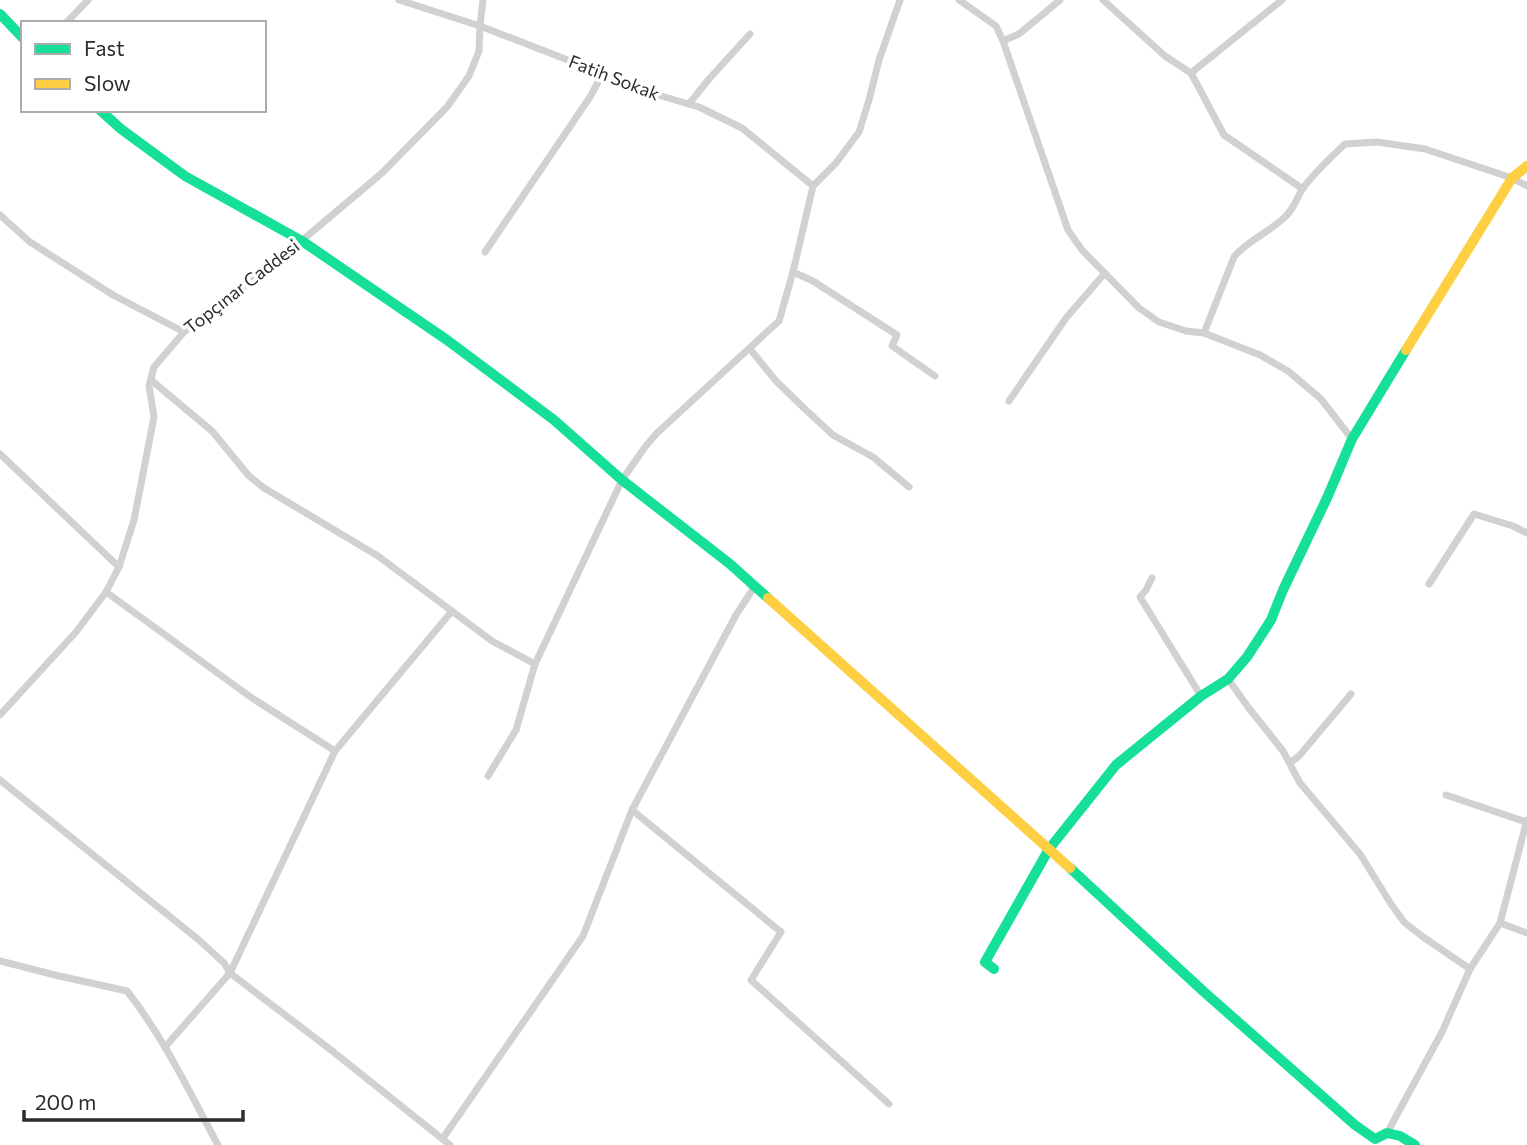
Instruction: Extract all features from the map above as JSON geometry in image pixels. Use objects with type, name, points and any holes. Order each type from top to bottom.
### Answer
[{"type":"street","points":[[68,21],[88,0]]},
{"type":"street","name":"Fatih Sokak","points":[[399,0],[480,26],[658,95],[699,107],[742,128],[813,186]]},
{"type":"street","name":"Topçınar Caddesi","points":[[151,380],[154,367],[184,332],[302,241],[382,173],[447,107],[469,76],[479,51],[483,0]]},
{"type":"street","points":[[488,776],[516,730],[535,664],[622,480],[657,433],[779,321],[813,186],[836,163],[859,132],[879,60],[900,0]]},
{"type":"street","points":[[959,0],[996,26],[1068,230],[1082,250],[1139,308],[1159,322],[1186,331],[1204,332],[1260,355],[1287,371],[1321,399],[1352,439]]},
{"type":"street","points":[[1003,41],[1019,34],[1060,0]]},
{"type":"street","points":[[1103,0],[1112,3],[1165,56],[1191,73],[1224,135],[1303,189]]},
{"type":"street","points":[[1191,73],[1282,0]]},
{"type":"street","points":[[0,14],[21,36]]},
{"type":"street","points":[[689,104],[750,34]]},
{"type":"street","points":[[485,252],[603,74]]},
{"type":"street","points":[[102,112],[185,176],[302,241],[436,333],[554,420],[622,480],[755,586],[1373,1142],[1387,1133],[1442,1032],[1470,969],[1500,923],[1527,821],[1446,795]]},
{"type":"street","points":[[1204,332],[1234,257],[1284,218],[1296,204],[1303,189],[1345,144],[1377,142],[1426,149],[1512,178],[1527,186]]},
{"type":"street","points":[[994,969],[985,962],[1048,849],[1116,765],[1201,696],[1228,679],[1247,657],[1271,620],[1352,439],[1512,178],[1527,166]]},
{"type":"street","points":[[0,215],[30,242],[103,289],[184,332]]},
{"type":"street","points":[[793,272],[813,281],[897,335],[892,346],[935,376]]},
{"type":"street","points":[[1009,401],[1066,318],[1105,273]]},
{"type":"street","points":[[750,349],[776,381],[834,435],[873,457],[909,487]]},
{"type":"street","points":[[0,715],[76,632],[106,592],[119,567],[134,520],[154,417],[149,386],[151,380],[212,431],[249,476],[264,488],[378,556],[492,640],[535,664]]},
{"type":"street","points":[[0,454],[119,567]]},
{"type":"street","points":[[1429,584],[1474,514],[1527,533]]},
{"type":"street","points":[[1152,578],[1140,597],[1201,696]]},
{"type":"street","points":[[443,1138],[583,936],[632,810],[736,615],[755,586]]},
{"type":"street","points":[[106,592],[251,698],[335,751]]},
{"type":"street","points":[[164,1047],[230,973],[335,751],[452,611]]},
{"type":"street","points":[[1228,679],[1283,751],[1300,783],[1360,855],[1404,922],[1470,969]]},
{"type":"street","points":[[1290,763],[1299,756],[1351,694]]},
{"type":"street","points":[[0,780],[199,940],[224,962],[230,973],[450,1145]]},
{"type":"street","points":[[632,810],[781,932],[751,980],[889,1104]]},
{"type":"street","points":[[1500,923],[1527,933]]},
{"type":"street","points":[[0,961],[127,990],[164,1047],[219,1145]]},
{"type":"street","points":[[1387,1133],[1400,1136],[1415,1145]]},
{"type":"traffic: fast","points":[[0,14],[21,36]]},
{"type":"traffic: fast","points":[[102,112],[185,176],[302,241],[447,340],[554,420],[622,480],[730,564],[768,598]]},
{"type":"traffic: fast","points":[[994,969],[985,962],[1049,849],[1116,765],[1201,696],[1228,679],[1247,657],[1271,620],[1352,439],[1406,350]]},
{"type":"traffic: fast","points":[[1070,868],[1203,991],[1355,1125],[1375,1139],[1387,1133],[1400,1136],[1415,1145]]},
{"type":"traffic: slow","points":[[1406,350],[1512,178],[1527,166]]},
{"type":"traffic: slow","points":[[768,598],[1070,868]]}]
